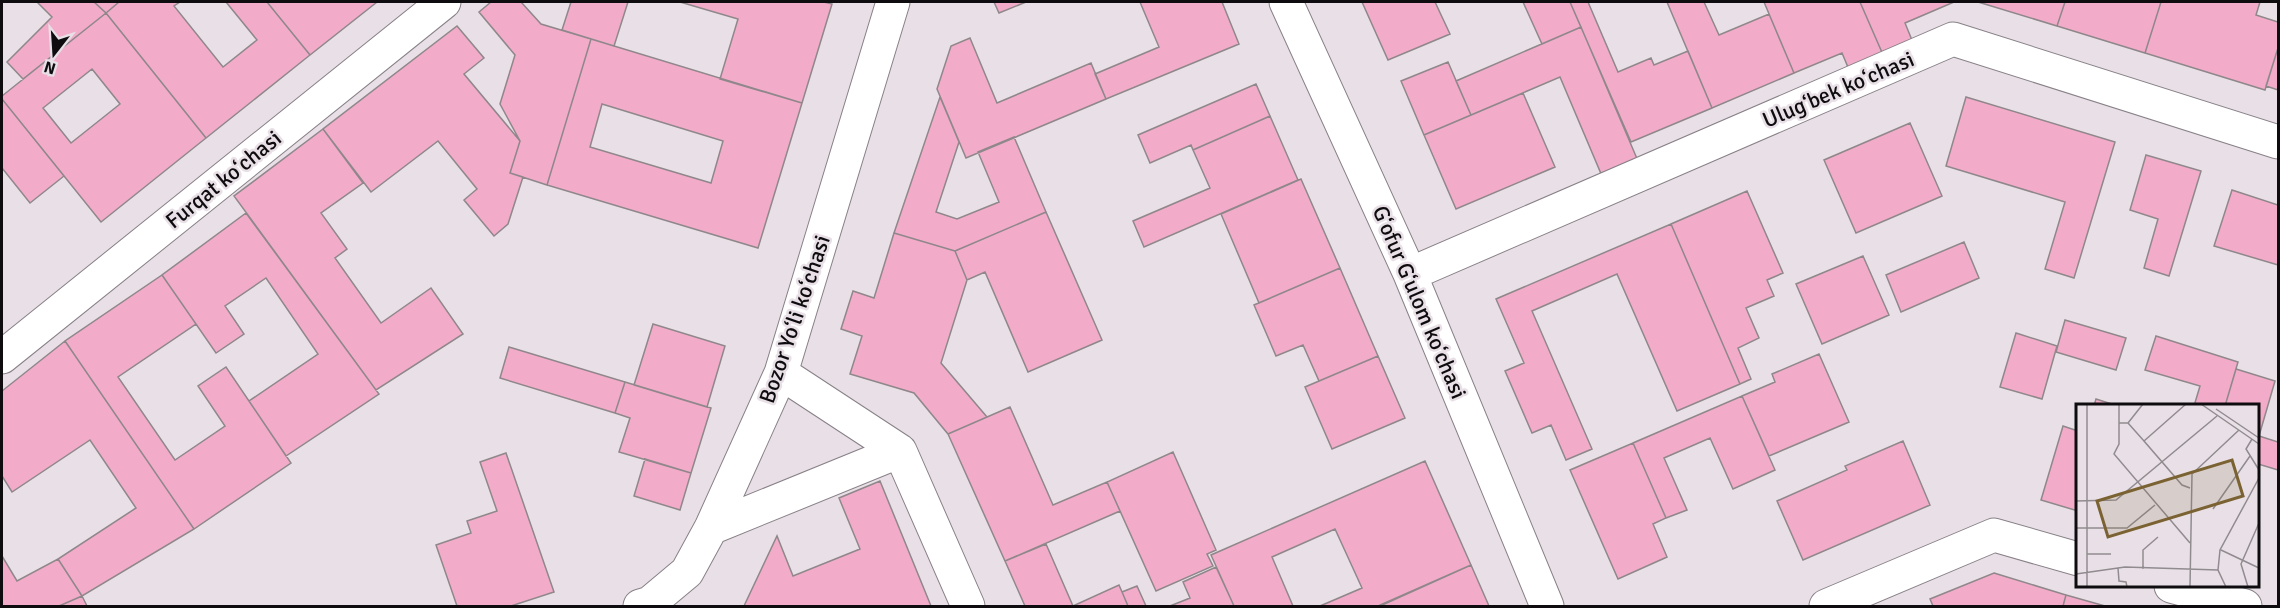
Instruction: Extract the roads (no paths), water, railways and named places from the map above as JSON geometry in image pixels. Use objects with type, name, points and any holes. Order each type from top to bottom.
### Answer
[{"type":"street","name":"Furqat koʻchasi","points":[[2,357],[444,2]]},
{"type":"street","name":"Bozor Yoʻli koʻchasi","points":[[640,606],[650,603],[687,572],[711,528],[781,373],[893,2]]},
{"type":"street","name":"Gʻofur Gʻulom koʻchasi","points":[[1286,2],[1410,274],[1547,606]]},
{"type":"street","name":"Ulugʻbek koʻchasi","points":[[1410,274],[1953,39],[2278,141]]},
{"type":"street","points":[[781,373],[900,451],[968,606]]},
{"type":"street","points":[[711,528],[900,451]]},
{"type":"street","points":[[1826,606],[1994,535],[2076,558]]},
{"type":"street","points":[[2178,587],[2245,606]]}]
